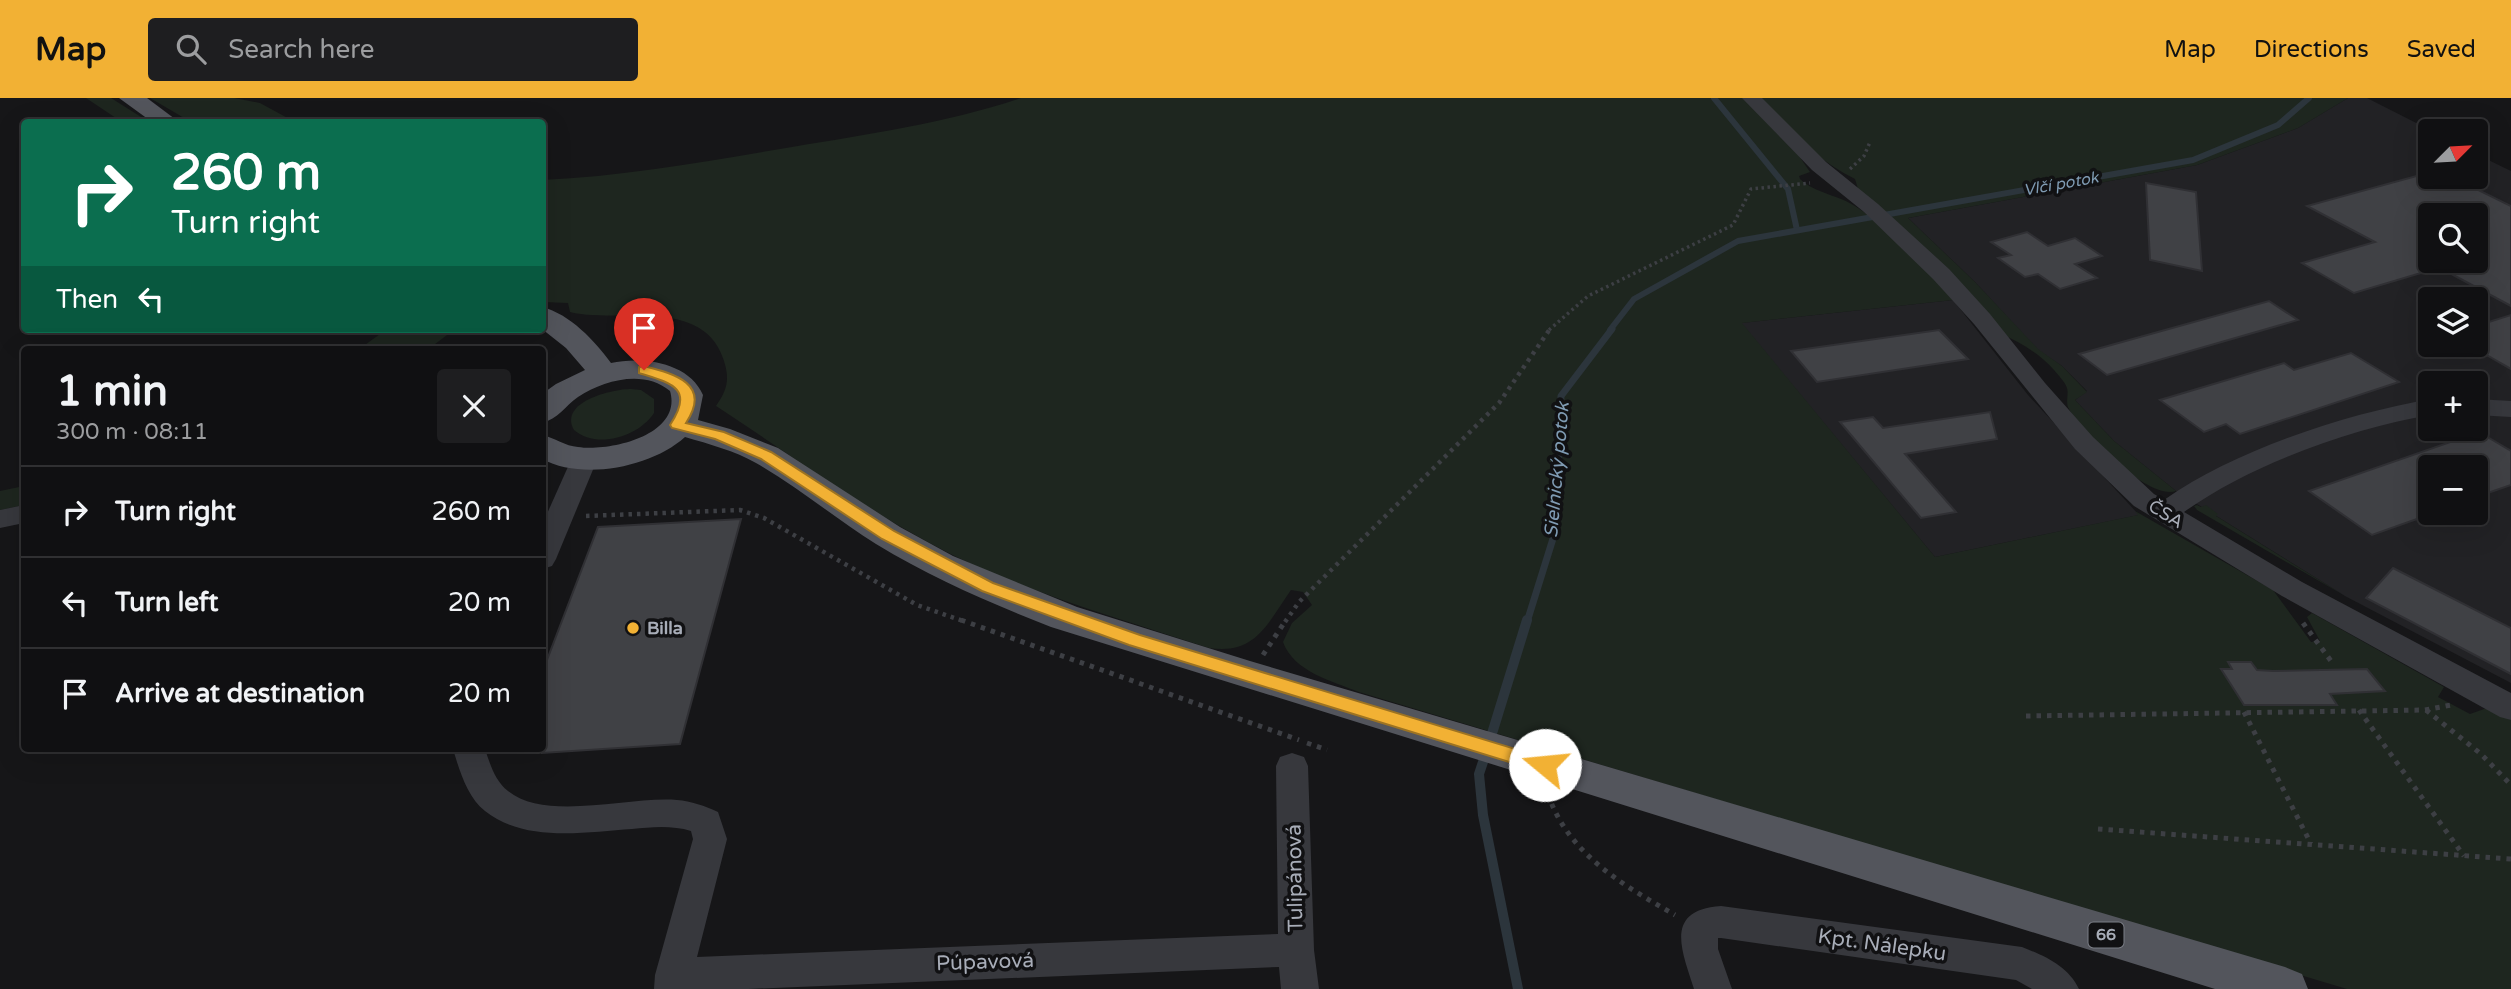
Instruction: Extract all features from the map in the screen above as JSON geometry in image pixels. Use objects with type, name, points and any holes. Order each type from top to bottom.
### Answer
[{"type":"main road","points":[[131,98],[162,119]]},
{"type":"main road","points":[[546,319],[572,336],[591,355],[603,374]]},
{"type":"main road","points":[[546,409],[564,391],[603,374],[644,370],[676,379],[685,388],[688,400],[686,412],[677,425],[657,442],[630,454],[584,460],[559,455],[546,447]]},
{"type":"main road","name":"66","points":[[677,425],[719,436],[766,455],[888,535],[987,587],[1063,617],[1465,742],[2285,989]]},
{"type":"street","name":"ČSA","points":[[1751,98],[1832,178],[1894,228],[1982,319],[2036,388],[2084,443],[2144,500],[2292,589],[2511,708]]},
{"type":"street","points":[[2488,408],[2511,409]]},
{"type":"street","points":[[2164,513],[2186,497],[2261,456],[2402,411],[2418,409]]},
{"type":"street","points":[[546,550],[584,460]]},
{"type":"street","points":[[0,519],[21,515]]},
{"type":"street","points":[[470,752],[478,777],[496,800],[523,816],[554,818],[663,813],[691,814],[706,822],[710,839],[673,982]]},
{"type":"street","name":"Tulipánová","points":[[1292,766],[1296,950],[1300,989]]},
{"type":"street","name":"Kpt. Nálepku","points":[[1699,929],[1707,923],[1721,922],[2022,964],[2052,981],[2060,989]]},
{"type":"street","points":[[1699,929],[1700,949],[1713,989]]},
{"type":"street","name":"Púpavová","points":[[673,982],[1296,950]]},
{"type":"path","points":[[1832,178],[1855,166],[1864,156],[1870,142]]},
{"type":"path","points":[[1250,676],[1299,602],[1499,403],[1553,325],[1588,296],[1733,225],[1751,189],[1797,184]]},
{"type":"path","points":[[560,517],[740,510],[764,517],[917,605],[1327,750]]},
{"type":"path","points":[[2026,716],[2426,710],[2452,705],[2476,690]]},
{"type":"path","points":[[2358,710],[2464,856]]},
{"type":"path","points":[[2426,710],[2481,754],[2511,785]]},
{"type":"path","points":[[2244,712],[2311,844]]},
{"type":"path","points":[[1536,763],[1548,798],[1564,830],[1591,858],[1628,888],[1699,929]]},
{"type":"path","points":[[2098,829],[2511,859]]},
{"type":"shaded area","points":[[86,98],[111,98],[144,119],[118,119]]},
{"type":"shaded area","points":[[150,98],[234,98],[260,103],[289,119],[186,119]]},
{"type":"shaded area","points":[[1021,98],[1743,98],[1799,156],[1810,172],[1799,176],[1800,179],[1871,217],[1908,251],[1953,300],[1742,323],[1935,557],[2138,515],[2135,511],[2273,590],[2311,642],[2320,641],[2307,617],[2312,613],[2444,687],[2438,697],[2470,714],[2487,708],[2511,720],[2511,989],[2347,989],[1359,692],[1315,674],[1288,652],[1283,642],[1292,623],[1312,605],[1303,592],[1291,590],[1259,634],[1238,647],[1225,649],[1209,648],[1067,601],[983,569],[915,535],[846,493],[716,406],[726,385],[726,368],[714,341],[698,328],[679,320],[658,317],[570,312],[568,303],[546,302],[546,180],[667,167],[850,137],[993,107]]},
{"type":"shaded area","points":[[1757,98],[2348,98],[2298,128],[2197,165],[1908,218],[1975,282],[2038,349],[2062,366],[2087,392],[2075,400],[2114,441],[2176,491],[2164,491],[2133,476],[2101,448],[2069,409],[2066,386],[2048,364],[2029,349],[2001,334],[1859,192],[1855,179],[1815,153]]},
{"type":"shaded area","points":[[2348,98],[2367,98],[2418,124],[2418,189],[2488,189],[2488,160],[2511,171],[2511,683],[2345,596],[2176,491],[2114,441],[2075,400],[2087,391],[2062,366],[2038,350],[1975,282],[1908,218],[2197,165],[2298,128]]},
{"type":"shaded area","points":[[1953,300],[2028,395],[2139,515],[1935,557],[1741,323]]},
{"type":"shaded area","points":[[381,333],[450,333],[432,346],[364,346]]},
{"type":"shaded area","points":[[641,390],[654,399],[654,413],[638,428],[617,438],[605,439],[583,436],[574,430],[571,420],[573,412],[580,405],[612,391]]},
{"type":"shaded area","points":[[21,487],[21,506],[0,510],[0,491]]},
{"type":"shaded area","points":[[2206,505],[2218,514],[2216,516],[2345,596],[2197,510],[2194,506]]},
{"type":"building","points":[[2418,176],[2418,189],[2476,189],[2511,206],[2511,306],[2488,294],[2488,287],[2476,287],[2450,273],[2488,273],[2488,203],[2418,203],[2418,273],[2421,273],[2354,293],[2302,263],[2375,242],[2307,206]]},
{"type":"building","points":[[2146,183],[2196,192],[2202,271],[2150,260]]},
{"type":"building","points":[[2027,232],[2048,246],[2075,238],[2102,256],[2075,264],[2097,278],[2060,289],[2038,274],[2025,277],[1998,258],[2011,255],[1991,242]]},
{"type":"building","points":[[2269,301],[2298,320],[2107,375],[2079,354]]},
{"type":"building","points":[[2511,315],[2511,369],[2488,356],[2488,322]]},
{"type":"building","points":[[1939,330],[1968,359],[1817,382],[1791,351]]},
{"type":"building","points":[[2351,353],[2399,382],[2240,434],[2226,424],[2204,432],[2160,400],[2284,363],[2294,370]]},
{"type":"building","points":[[1990,412],[1997,439],[1905,454],[1956,512],[1921,518],[1840,422],[1873,417],[1883,428]]},
{"type":"building","points":[[2488,437],[2511,451],[2511,485],[2488,493],[2488,455],[2418,455],[2418,519],[2372,535],[2309,491],[2453,441],[2488,441]]},
{"type":"building","points":[[741,519],[680,744],[542,753],[546,752],[546,663],[598,527]]},
{"type":"building","points":[[2393,568],[2511,628],[2511,674],[2366,598]]},
{"type":"building","points":[[2228,662],[2251,662],[2257,670],[2273,671],[2367,669],[2385,691],[2330,694],[2337,705],[2244,705],[2221,669],[2232,669]]},
{"type":"waterway","name":"Sielnický potok","points":[[1714,98],[1788,189],[1797,230]]},
{"type":"waterway","name":"Vlčí potok","points":[[1610,330],[1634,299],[1738,241],[2193,160],[2278,125],[2309,98]]},
{"type":"waterway","name":"Sielnický potok","points":[[1527,622],[1556,529],[1561,396],[1612,329]]},
{"type":"waterway","name":"Sielnický potok","points":[[1490,740],[1527,620]]},
{"type":"waterway","name":"Sielnický potok","points":[[1486,753],[1479,774],[1483,815],[1518,989]]},
{"type":"place","name":"Billa","points":[[633,628]]},
{"type":"route","points":[[644,370],[676,379],[685,388],[688,400],[686,412],[677,425],[719,436],[766,455],[888,535],[940,565],[987,587],[1063,617],[1135,640],[1545,765]]}]
